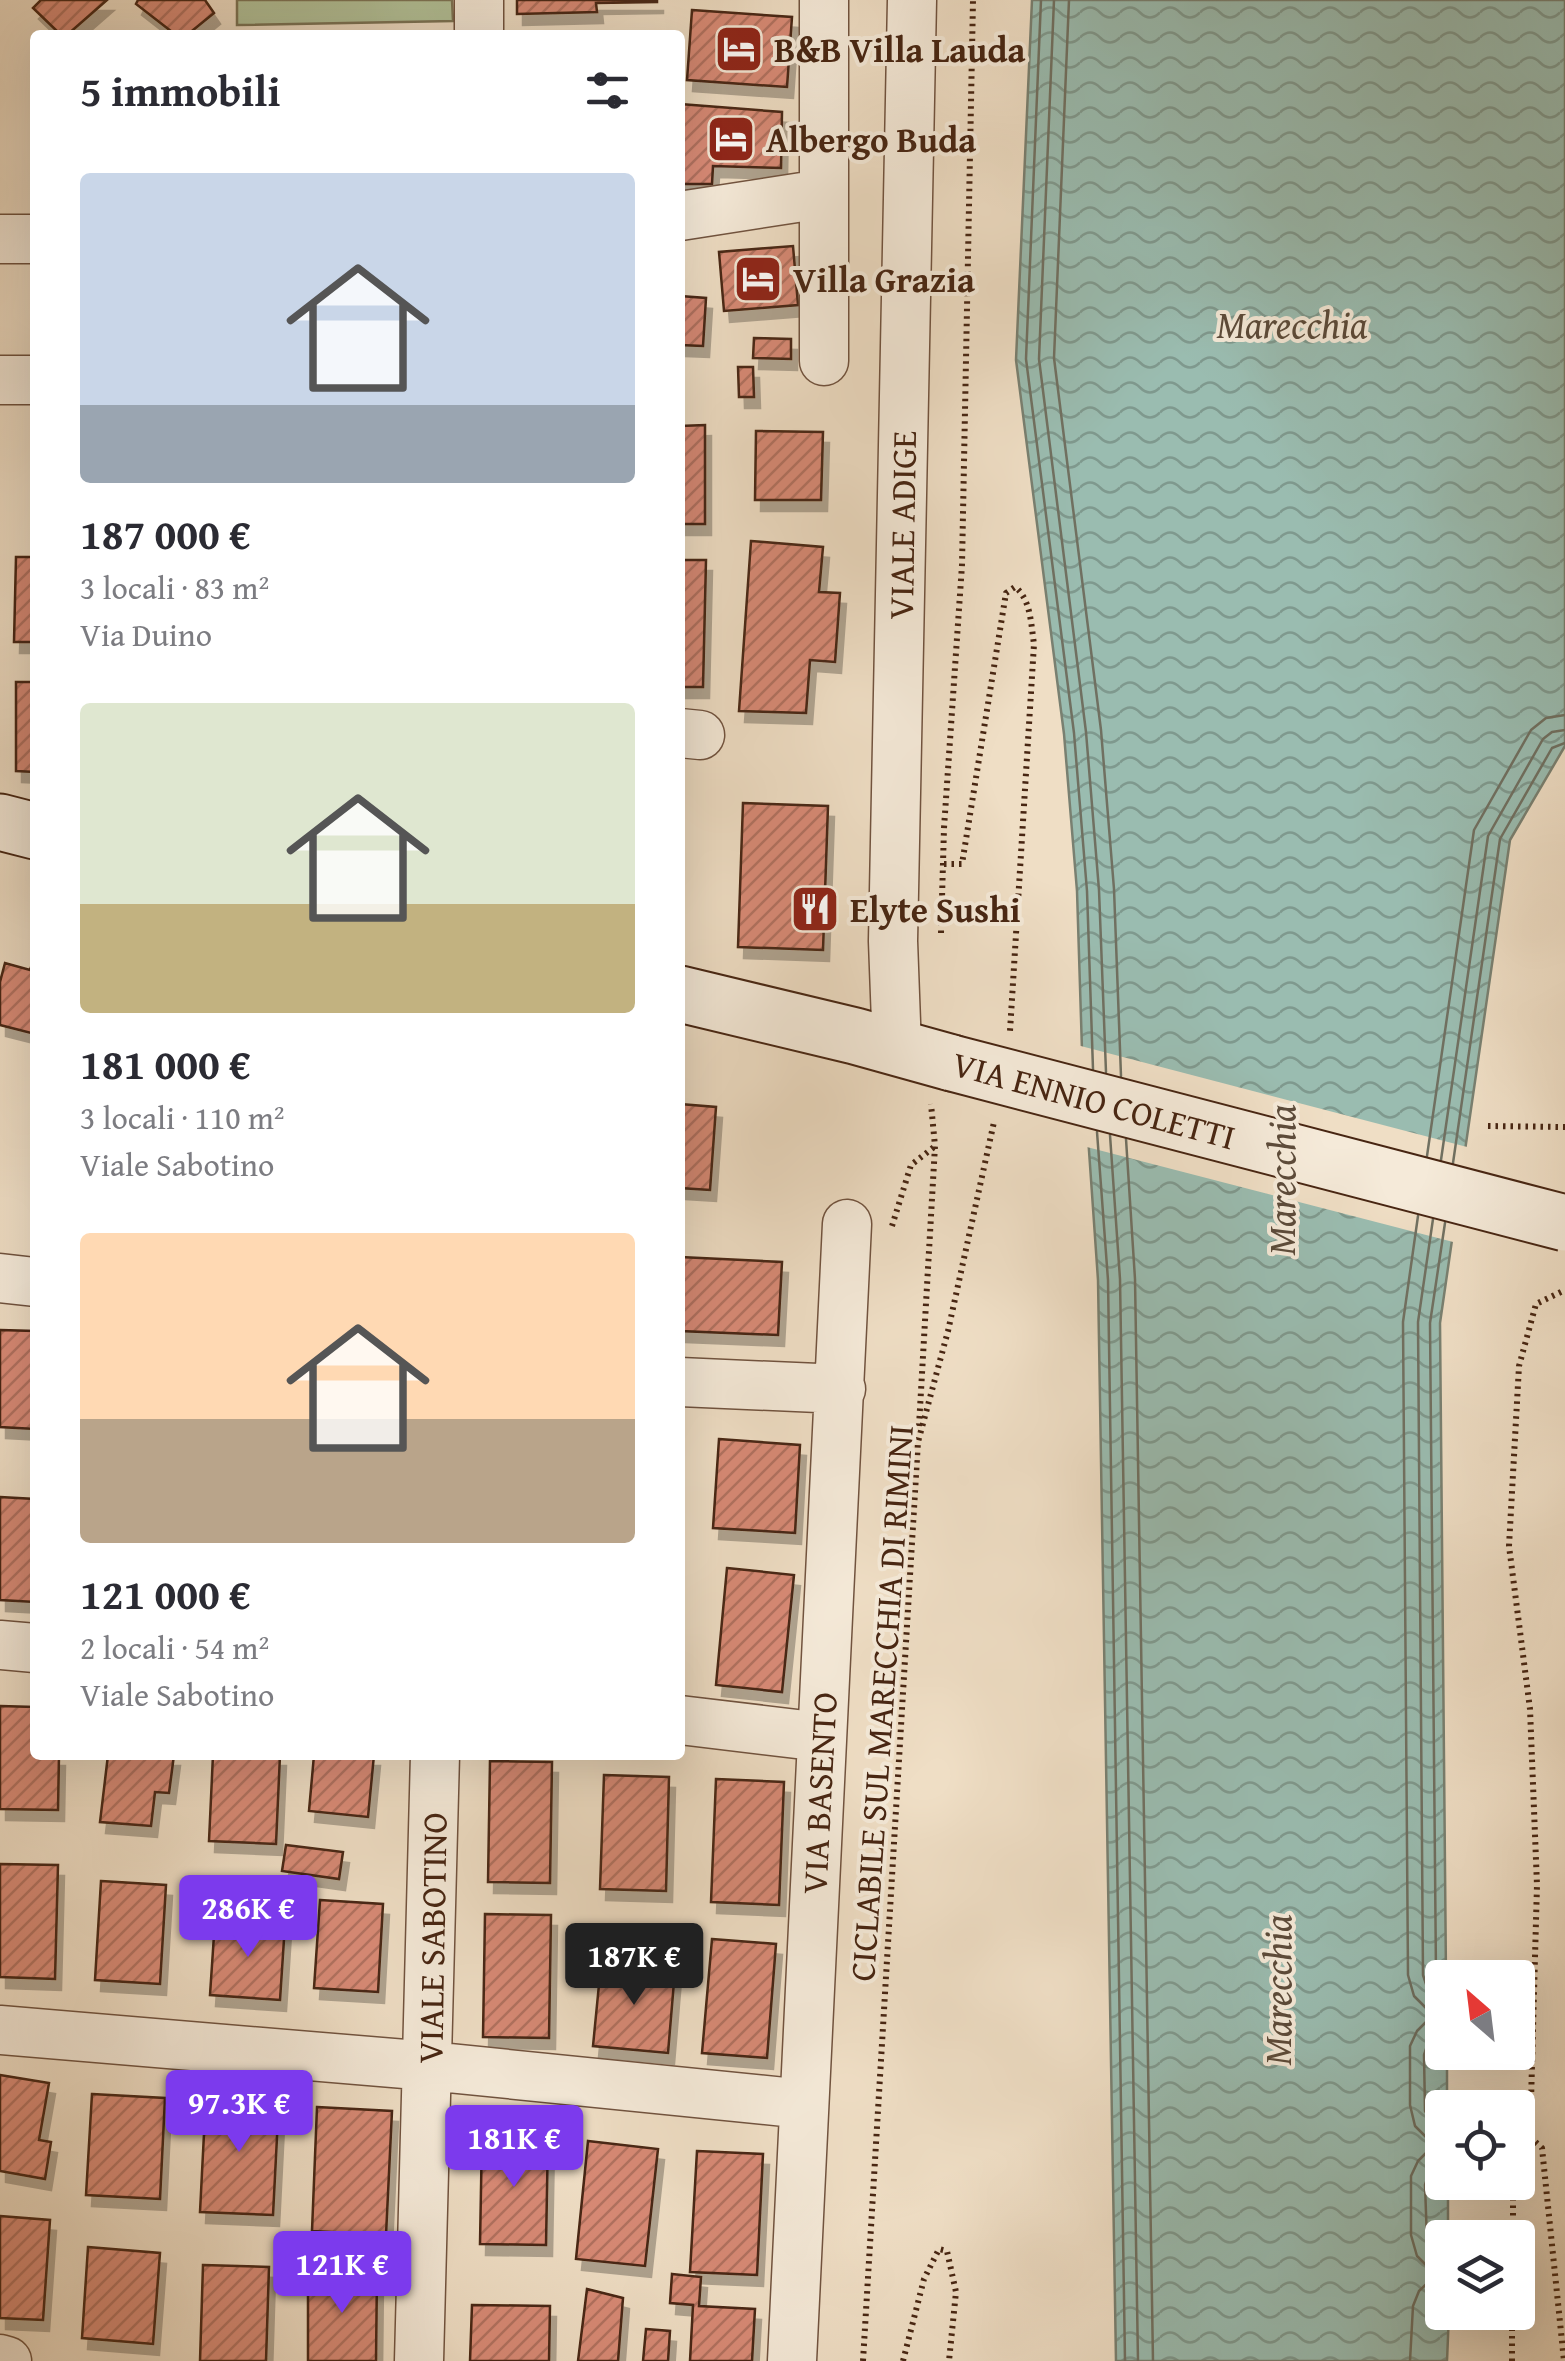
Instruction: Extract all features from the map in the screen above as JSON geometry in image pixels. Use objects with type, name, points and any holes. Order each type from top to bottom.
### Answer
[{"type":"street","points":[[479,0],[479,30]]},
{"type":"street","points":[[824,0],[824,360]]},
{"type":"street","name":"VIALE ADIGE","points":[[912,0],[893,940],[929,1057]]},
{"type":"street","points":[[685,215],[822,194]]},
{"type":"street","points":[[0,238],[30,239]]},
{"type":"street","points":[[0,380],[30,380]]},
{"type":"street","points":[[0,822],[30,830]]},
{"type":"street","name":"VIA ENNIO COLETTI","points":[[685,995],[855,1036],[1565,1224]]},
{"type":"street","name":"VIA BASENTO","points":[[792,2361],[847,1224]]},
{"type":"street","points":[[0,1278],[30,1281]]},
{"type":"street","points":[[685,1382],[841,1389]]},
{"type":"street","points":[[0,1644],[30,1647]]},
{"type":"street","points":[[685,1721],[822,1736]]},
{"type":"street","name":"VIALE SABOTINO","points":[[419,2361],[436,1760]]},
{"type":"street","points":[[0,2030],[429,2066],[804,2104]]},
{"type":"path","points":[[940,938],[962,565],[972,0]]},
{"type":"path","points":[[944,864],[962,864],[1006,594],[1016,587],[1027,602],[1034,644],[1009,1040]]},
{"type":"path","points":[[918,1442],[935,1146],[929,1057]]},
{"type":"path","name":"CICLABILE SUL MARECCHIA DI RIMINI","points":[[863,2361],[918,1442],[948,1330],[996,1110]]},
{"type":"path","points":[[1488,1126],[1565,1127]]},
{"type":"path","points":[[1531,2090],[1537,1886],[1530,1709],[1510,1546],[1519,1366],[1536,1304],[1565,1290]]},
{"type":"path","points":[[1535,2142],[1542,2148],[1564,2361]]},
{"type":"path","points":[[903,2361],[924,2279],[939,2249],[947,2251],[956,2292],[949,2361]]},
{"type":"path","points":[[1512,2330],[1512,2361]]},
{"type":"green space","points":[[237,0],[452,0],[453,21],[237,25]]},
{"type":"water","name":"Marecchia","points":[[1032,0],[1565,0],[1565,746],[1510,840],[1440,1323],[1446,1960],[1425,1960],[1425,2070],[1447,2070],[1447,2090],[1425,2090],[1425,2200],[1448,2200],[1448,2220],[1425,2220],[1425,2330],[1448,2330],[1447,2361],[1116,2361],[1098,1280],[1082,1050],[1077,891],[1064,734],[1016,360]]},
{"type":"pier","points":[[1077,1045],[1471,1148],[1457,1243],[1083,1146]]},
{"type":"building","points":[[41,0],[107,0],[73,30],[56,30],[33,8]]},
{"type":"building","points":[[138,0],[205,0],[214,13],[193,30],[170,30],[136,4]]},
{"type":"building","points":[[517,0],[657,2],[596,3],[597,12],[517,14]]},
{"type":"building","name":"B&B Villa Lauda","points":[[692,10],[792,17],[787,87],[687,80]]},
{"type":"building","name":"Albergo Buda","points":[[685,104],[782,112],[781,168],[713,166],[712,184],[685,184]]},
{"type":"building","name":"Villa Grazia","points":[[793,246],[798,305],[724,311],[719,252]]},
{"type":"building","points":[[685,296],[706,298],[703,346],[685,345]]},
{"type":"building","points":[[754,338],[791,339],[791,359],[753,358]]},
{"type":"building","points":[[738,367],[753,367],[754,397],[739,397]]},
{"type":"building","points":[[705,425],[705,524],[685,524],[685,426]]},
{"type":"building","points":[[756,431],[823,432],[821,500],[755,500]]},
{"type":"building","points":[[751,541],[823,547],[819,592],[840,593],[835,662],[810,660],[806,713],[739,711]]},
{"type":"building","points":[[16,557],[30,557],[30,642],[14,642]]},
{"type":"building","points":[[685,560],[706,560],[703,687],[685,687]]},
{"type":"building","points":[[16,682],[30,682],[30,772],[16,771]]},
{"type":"building","points":[[743,803],[828,806],[823,950],[738,947]]},
{"type":"building","points":[[5,963],[30,970],[30,1033],[0,1025],[0,982]]},
{"type":"building","points":[[685,1104],[716,1107],[710,1190],[685,1188]]},
{"type":"building","points":[[685,1257],[782,1262],[778,1335],[685,1331]]},
{"type":"building","points":[[0,1330],[30,1331],[30,1429],[0,1427]]},
{"type":"building","points":[[719,1439],[800,1445],[795,1533],[713,1528]]},
{"type":"building","points":[[0,1497],[30,1499],[30,1602],[0,1600]]},
{"type":"building","points":[[727,1568],[794,1575],[782,1692],[716,1685]]},
{"type":"building","points":[[0,1706],[30,1707],[30,1760],[59,1760],[58,1810],[0,1809]]},
{"type":"building","points":[[107,1760],[173,1760],[169,1793],[155,1792],[151,1826],[100,1822]]},
{"type":"building","points":[[213,1760],[280,1760],[276,1844],[209,1841]]},
{"type":"building","points":[[314,1760],[374,1760],[368,1817],[309,1811]]},
{"type":"building","points":[[490,1761],[552,1762],[550,1883],[488,1882]]},
{"type":"building","points":[[604,1775],[669,1777],[666,1891],[600,1889]]},
{"type":"building","points":[[716,1779],[784,1782],[779,1905],[711,1902]]},
{"type":"building","points":[[286,1845],[343,1852],[339,1879],[282,1871]]},
{"type":"building","points":[[0,1864],[58,1865],[55,1979],[0,1977]]},
{"type":"building","points":[[101,1881],[166,1885],[160,1984],[95,1980]]},
{"type":"building","points":[[320,1900],[383,1904],[378,1992],[314,1988]]},
{"type":"building","points":[[485,1914],[551,1915],[549,2038],[483,2037]]},
{"type":"building","points":[[215,1920],[285,1924],[280,2000],[210,1995]]},
{"type":"building","points":[[712,1939],[776,1944],[767,2058],[702,2053]]},
{"type":"building","points":[[601,1964],[675,1970],[668,2053],[593,2046]]},
{"type":"building","points":[[0,2075],[49,2083],[39,2140],[51,2142],[45,2179],[0,2171]]},
{"type":"building","points":[[92,2094],[165,2098],[160,2199],[86,2195]]},
{"type":"building","points":[[206,2094],[279,2098],[273,2215],[200,2212]]},
{"type":"building","points":[[317,2107],[392,2111],[386,2235],[312,2231]]},
{"type":"building","points":[[482,2134],[548,2135],[546,2245],[480,2244]]},
{"type":"building","points":[[588,2141],[658,2149],[645,2266],[576,2259]]},
{"type":"building","points":[[697,2151],[763,2154],[757,2275],[690,2272]]},
{"type":"building","points":[[0,2216],[50,2220],[43,2320],[0,2318]]},
{"type":"building","points":[[88,2247],[160,2253],[153,2344],[82,2338]]},
{"type":"building","points":[[203,2265],[269,2267],[266,2361],[200,2361]]},
{"type":"building","points":[[308,2271],[377,2272],[376,2361],[308,2361]]},
{"type":"building","points":[[672,2274],[701,2277],[699,2306],[755,2309],[752,2361],[690,2361],[693,2305],[670,2303]]},
{"type":"building","points":[[587,2289],[623,2298],[618,2361],[578,2361]]},
{"type":"building","points":[[472,2305],[550,2306],[549,2361],[470,2361]]},
{"type":"building","points":[[646,2329],[670,2331],[668,2361],[643,2361]]},
{"type":"place","name":"B&B Villa Lauda","points":[[739,49]]},
{"type":"place","name":"Albergo Buda","points":[[731,139]]},
{"type":"place","name":"Villa Grazia","points":[[758,279]]},
{"type":"place","name":"Elyte Sushi","points":[[815,909]]}]
